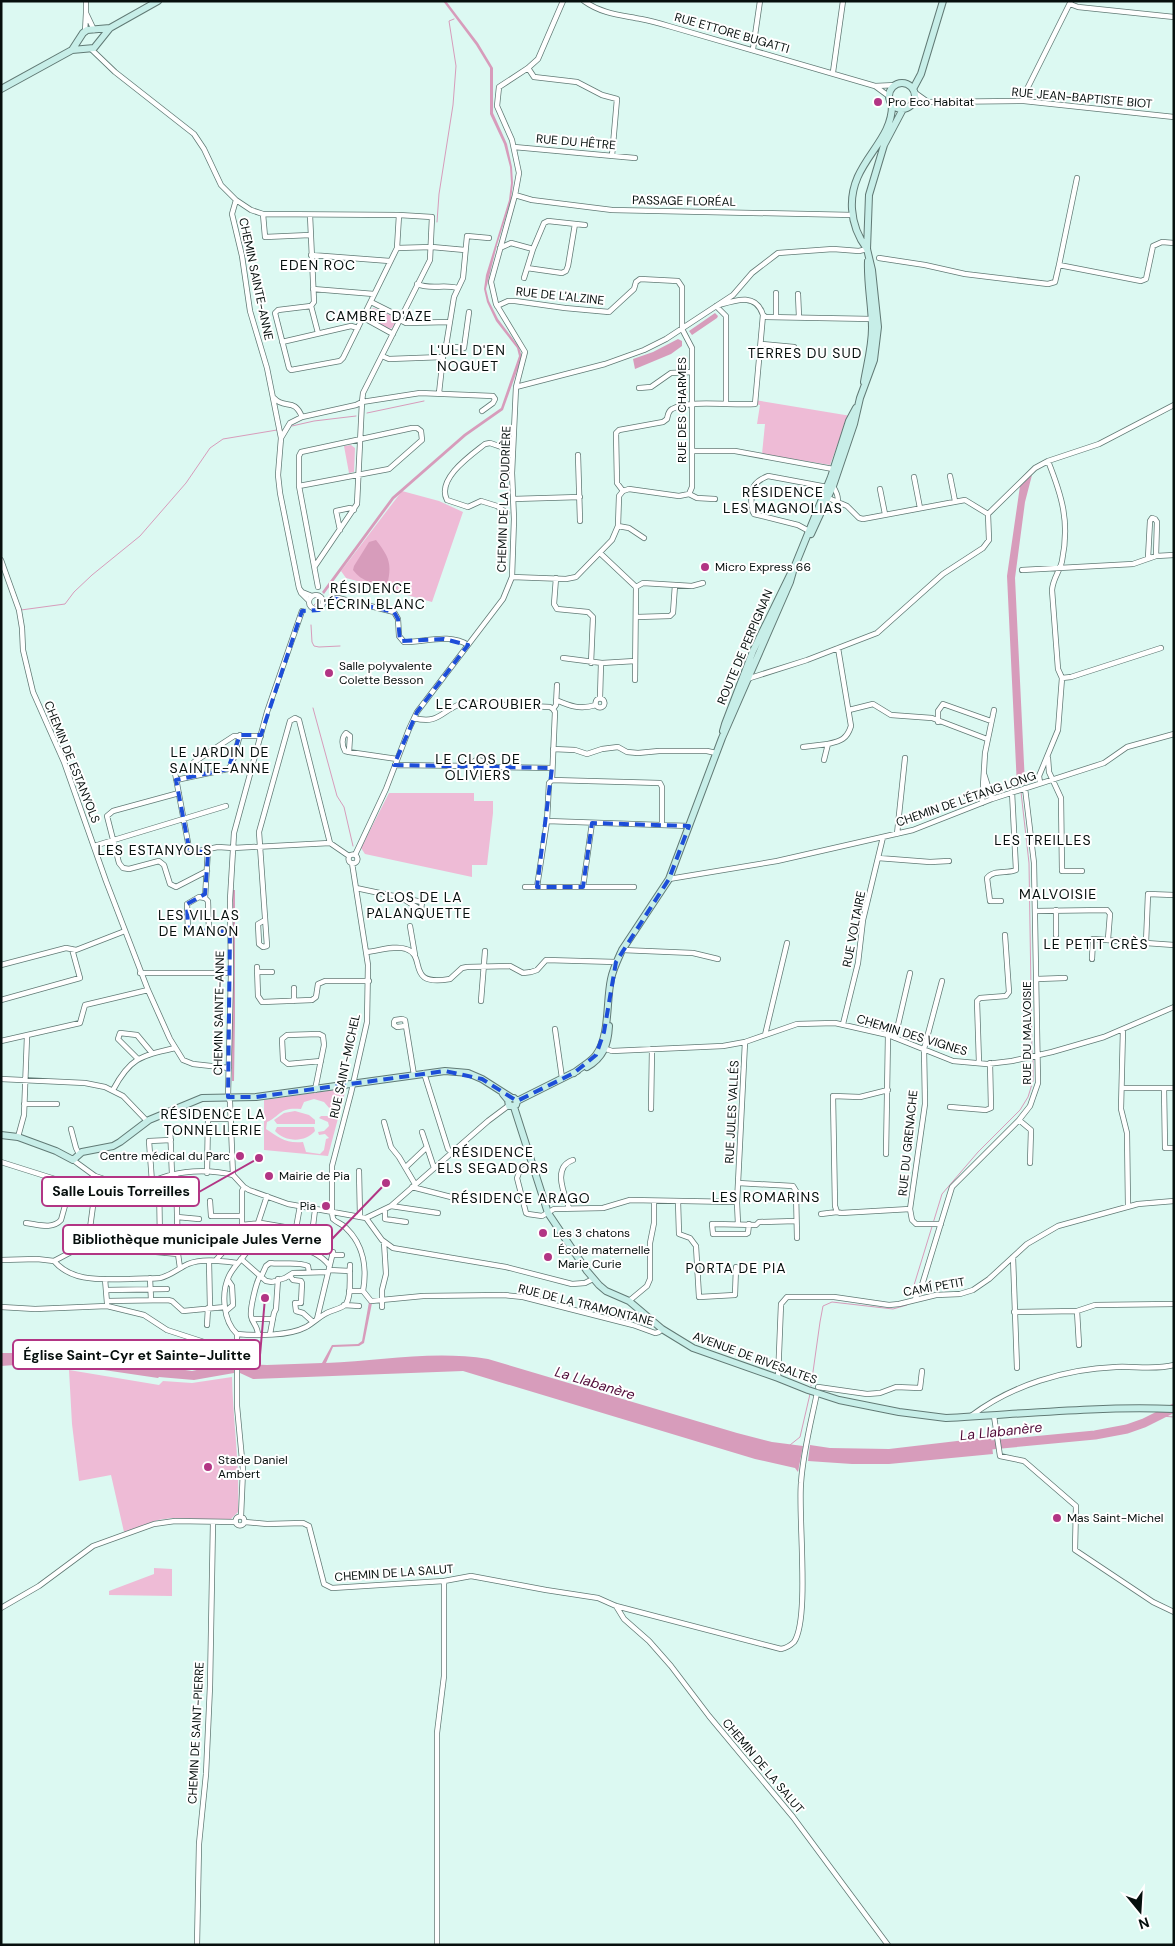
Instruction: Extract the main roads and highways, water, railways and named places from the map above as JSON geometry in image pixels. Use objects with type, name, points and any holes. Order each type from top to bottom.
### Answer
[{"type":"main road","points":[[72,50],[83,34],[94,30],[110,28],[158,1]]},
{"type":"main road","points":[[913,91],[922,74],[943,1]]},
{"type":"main road","points":[[1,89],[72,50],[89,48],[100,42],[110,28]]},
{"type":"main road","points":[[94,30],[99,34],[100,42]]},
{"type":"main road","points":[[83,34],[82,43],[89,48]]},
{"type":"main road","points":[[905,84],[913,91],[915,96],[911,105],[903,109],[895,107],[892,104],[890,92],[896,85],[905,84],[915,78],[924,63]]},
{"type":"main road","name":"ROUTE DE PERPIGNAN","points":[[805,544],[809,531],[827,497],[833,468],[849,421],[856,408],[874,360],[877,337],[872,270],[866,249],[857,234],[852,198],[857,176],[891,122],[892,104]]},
{"type":"main road","name":"ROUTE DE PERPIGNAN","points":[[866,249],[869,195],[878,159],[903,109]]},
{"type":"main road","points":[[853,215],[867,216]]},
{"type":"main road","name":"ROUTE DE PERPIGNAN","points":[[863,388],[872,340],[868,271],[869,257]]},
{"type":"main road","name":"ROUTE DE PERPIGNAN","points":[[512,1102],[594,1063],[601,1056],[608,1032],[611,979],[616,962],[668,879],[745,679],[790,582],[794,568],[830,486],[854,424],[856,408]]},
{"type":"main road","name":"ROUTE DE PERPIGNAN","points":[[745,679],[753,651],[786,579],[794,568]]},
{"type":"main road","points":[[1,1135],[18,1138],[56,1151],[73,1160],[82,1152],[113,1146],[147,1121],[197,1099],[256,1097],[445,1071],[468,1073],[482,1079],[512,1102]]},
{"type":"main road","name":"AVENUE DE RIVESALTES","points":[[512,1102],[548,1213],[593,1279],[606,1291],[629,1301],[662,1329],[693,1348],[861,1405],[946,1418],[1146,1408],[1174,1409]]},
{"type":"waterway","points":[[437,222],[439,194],[453,105],[456,66],[449,21],[454,19]]},
{"type":"waterway","points":[[367,413],[424,401]]},
{"type":"waterway","points":[[292,426],[314,421],[356,416]]},
{"type":"waterway","points":[[21,610],[65,604],[74,592],[92,575],[140,536],[186,483],[210,448],[223,439],[277,430]]},
{"type":"waterway","points":[[314,605],[318,601]]},
{"type":"waterway","points":[[311,625],[314,646],[340,646]]},
{"type":"waterway","points":[[313,708],[337,796],[344,807],[353,846]]},
{"type":"waterway","points":[[1021,792],[1029,863],[1032,1054]]},
{"type":"waterway","points":[[911,1295],[942,1194],[978,1152],[1020,1110],[1028,1097],[1033,1081],[1033,1058]]},
{"type":"waterway","points":[[811,1386],[823,1306],[832,1302],[893,1309],[907,1305]]},
{"type":"waterway","points":[[790,1445],[800,1437],[810,1394]]},
{"type":"waterway","name":"La Llabanère","points":[[980,1446],[1095,1435],[1127,1429],[1174,1408]]},
{"type":"waterway","points":[[1160,1416],[1174,1417]]},
{"type":"place","name":"Pro Eco Habitat","points":[[878,102]]},
{"type":"place","name":"Micro Express 66","points":[[705,567]]},
{"type":"place","name":"Salle polyvalente Colette Besson","points":[[329,673]]},
{"type":"place","name":"Centre médical du Parc","points":[[240,1156]]},
{"type":"place","name":"Salle Louis Torreilles","points":[[259,1158]]},
{"type":"place","name":"Mairie de Pia","points":[[269,1176]]},
{"type":"place","name":"Bibliothèque municipale Jules Verne","points":[[386,1183]]},
{"type":"place","name":"Pia","points":[[326,1206]]},
{"type":"place","name":"Les 3 chatons","points":[[543,1233]]},
{"type":"place","name":"École maternelle Marie Curie","points":[[548,1257]]},
{"type":"place","name":"Église Saint-Cyr et Sainte-Julitte","points":[[265,1298]]},
{"type":"place","name":"Stade Daniel Ambert","points":[[208,1467]]},
{"type":"place","name":"Mas Saint-Michel","points":[[1057,1518]]},
{"type":"district","name":"EDEN ROC","points":[[318,265]]},
{"type":"district","name":"CAMBRE D'AZE","points":[[379,316]]},
{"type":"district","name":"TERRES DU SUD","points":[[805,353]]},
{"type":"district","name":"L'ULL D'EN NOGUET","points":[[468,358]]},
{"type":"district","name":"RÉSIDENCE LES MAGNOLIAS","points":[[783,500]]},
{"type":"district","name":"RÉSIDENCE L'ÉCRIN BLANC","points":[[371,596]]},
{"type":"district","name":"LE CAROUBIER","points":[[489,704]]},
{"type":"district","name":"LE JARDIN DE SAINTE-ANNE","points":[[220,760]]},
{"type":"district","name":"LE CLOS DE OLIVIERS","points":[[478,768]]},
{"type":"district","name":"LES TREILLES","points":[[1043,840]]},
{"type":"district","name":"LES ESTANYOLS","points":[[155,850]]},
{"type":"district","name":"MALVOISIE","points":[[1058,894]]},
{"type":"district","name":"CLOS DE LA PALANQUETTE","points":[[419,906]]},
{"type":"district","name":"LES VILLAS DE MANON","points":[[199,924]]},
{"type":"district","name":"LE PETIT CRÈS","points":[[1096,944]]},
{"type":"district","name":"RÉSIDENCE LA TONNELLERIE","points":[[213,1122]]},
{"type":"district","name":"RÉSIDENCE ELS SEGADORS","points":[[493,1160]]},
{"type":"district","name":"LES ROMARINS","points":[[766,1197]]},
{"type":"district","name":"RÉSIDENCE ARAGO","points":[[521,1198]]},
{"type":"district","name":"PORTA DE PIA","points":[[736,1268]]}]
